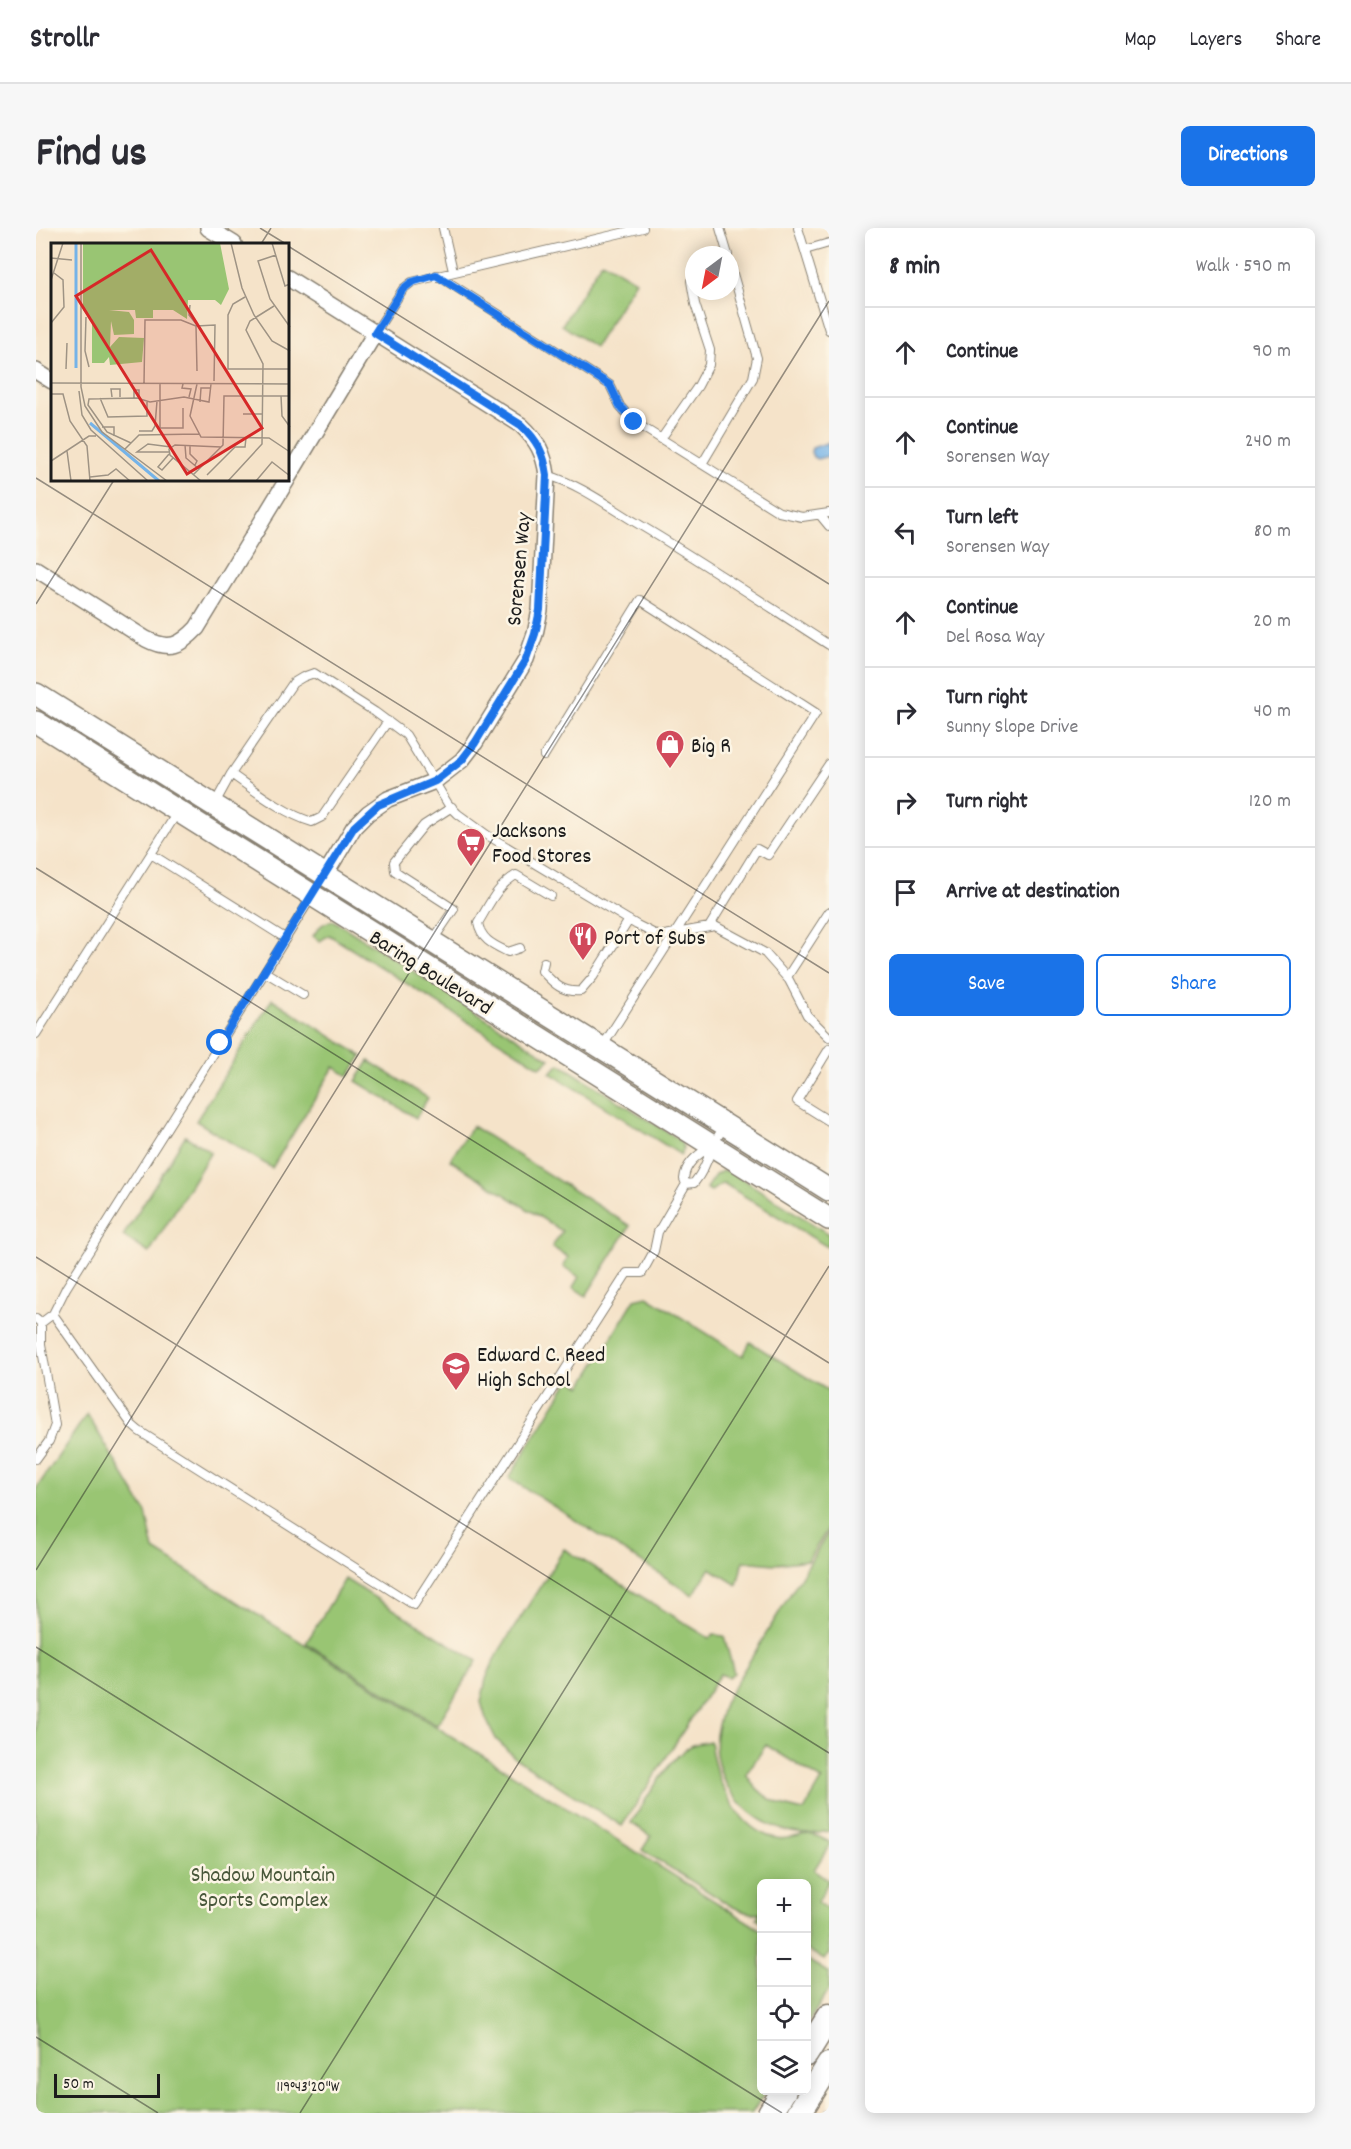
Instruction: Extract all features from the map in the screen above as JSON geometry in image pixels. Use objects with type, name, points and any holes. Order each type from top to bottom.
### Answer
[{"type":"main road","name":"Baring Boulevard","points":[[36,694],[829,1190]]},
{"type":"main road","name":"Baring Boulevard","points":[[36,722],[829,1219]]},
{"type":"main road","points":[[312,896],[325,875]]},
{"type":"main road","points":[[811,2047],[829,2018]]},
{"type":"main road","points":[[799,2113],[829,2065]]},
{"type":"main road","points":[[770,2113],[781,2095]]},
{"type":"street","points":[[208,228],[232,243]]},
{"type":"street","name":"Sorensen Way","points":[[290,279],[521,425],[534,437],[540,448],[547,475],[540,610],[526,660],[462,760],[435,781],[388,800],[368,813],[354,827],[325,875]]},
{"type":"street","points":[[290,474],[375,333]]},
{"type":"street","points":[[36,371],[51,380]]},
{"type":"street","points":[[36,569],[146,639],[159,646],[175,645],[187,639],[197,628],[285,482]]},
{"type":"lane","points":[[444,228],[453,271]]},
{"type":"lane","points":[[375,333],[403,289],[412,282],[643,228]]},
{"type":"lane","points":[[720,228],[725,246]]},
{"type":"lane","points":[[798,228],[829,330]]},
{"type":"lane","points":[[805,250],[829,243]]},
{"type":"lane","points":[[436,275],[610,385],[620,406],[634,422],[779,512],[802,517],[825,514],[829,525]]},
{"type":"lane","points":[[702,464],[753,378],[757,358],[739,295]]},
{"type":"lane","points":[[662,439],[698,386],[709,365],[710,350],[694,300]]},
{"type":"lane","points":[[547,475],[562,479],[579,488],[829,645]]},
{"type":"lane","points":[[544,756],[640,600],[816,713],[601,1048]]},
{"type":"lane","points":[[214,805],[231,774],[293,683],[314,674],[406,735],[452,807],[487,835],[659,936],[715,926],[765,953],[787,977],[807,1015],[829,1037]]},
{"type":"lane","points":[[231,774],[273,802],[312,822],[322,817],[388,721]]},
{"type":"lane","points":[[709,927],[757,849],[768,855],[829,764]]},
{"type":"lane","points":[[432,942],[454,909],[395,871],[394,862],[424,825],[452,807]]},
{"type":"lane","points":[[36,1034],[178,812]]},
{"type":"lane","points":[[151,854],[285,938]]},
{"type":"lane","points":[[520,948],[508,952],[491,944],[480,933],[478,923],[498,890],[516,875],[552,896]]},
{"type":"lane","points":[[38,1454],[50,1441],[55,1425],[39,1321],[53,1314],[72,1279],[312,896]]},
{"type":"lane","points":[[787,977],[829,912]]},
{"type":"lane","points":[[544,962],[542,971],[552,981],[569,993],[581,991],[593,977],[629,920]]},
{"type":"lane","points":[[265,972],[303,995]]},
{"type":"lane","points":[[829,1050],[797,1101],[829,1121]]},
{"type":"lane","points":[[686,1184],[694,1183],[697,1179],[709,1158],[712,1146],[725,1125]]},
{"type":"lane","points":[[53,1314],[132,1425],[139,1431],[414,1605],[627,1273],[642,1273],[654,1251],[658,1232],[686,1184],[684,1173],[692,1160],[712,1146]]},
{"type":"green space","points":[[602,261],[636,281],[595,347],[562,325]]},
{"type":"green space","points":[[334,921],[550,1059],[540,1067],[329,935],[320,941],[313,936],[326,922]]},
{"type":"green space","points":[[272,999],[362,1056],[349,1076],[334,1067],[272,1168],[196,1121]]},
{"type":"green space","points":[[369,1061],[428,1098],[416,1118],[356,1081]]},
{"type":"green space","points":[[560,1064],[677,1138],[683,1146],[681,1155],[550,1073]]},
{"type":"green space","points":[[472,1126],[630,1226],[586,1296],[573,1287],[579,1277],[563,1266],[568,1257],[552,1247],[562,1231],[450,1160]]},
{"type":"green space","points":[[185,1136],[211,1152],[149,1253],[123,1236]]},
{"type":"green space","points":[[722,1171],[730,1171],[827,1233],[829,1248],[723,1183],[711,1191],[706,1188],[715,1175]]},
{"type":"green space","points":[[647,1296],[743,1356],[750,1342],[829,1391],[829,1527],[808,1560],[775,1564],[743,1561],[737,1585],[710,1568],[693,1595],[509,1478],[569,1380],[582,1386],[635,1299]]},
{"type":"green space","name":"Shadow Mountain Sports Complex","points":[[87,1414],[146,1512],[154,1550],[757,1927],[757,2095],[763,2095],[752,2113],[36,2113],[36,1489]]},
{"type":"green space","points":[[829,1531],[829,1831],[811,1834],[775,1827],[744,1807],[732,1793],[723,1777],[715,1745],[725,1701]],"holes":[[[766,1745],[822,1780],[804,1811],[770,1799],[757,1789],[746,1774]]]},
{"type":"green space","points":[[564,1549],[709,1638],[714,1635],[724,1636],[734,1673],[728,1677],[720,1674],[622,1826],[515,1758],[496,1739],[481,1702],[486,1679],[496,1656]]},
{"type":"green space","points":[[345,1579],[477,1661],[437,1725],[306,1643]]},
{"type":"green space","points":[[710,1741],[722,1786],[739,1814],[750,1825],[776,1838],[784,1839],[807,1834],[829,1842],[829,1846],[814,1870],[829,1880],[818,1902],[829,1910],[829,1953],[824,1960],[811,1952],[811,1879],[757,1879],[757,1913],[749,1913],[731,1906],[642,1850],[651,1836],[631,1823],[658,1780],[674,1760],[695,1744]]},
{"type":"green space","points":[[811,1962],[829,1973],[829,1989],[811,2018]]},
{"type":"water","points":[[829,442],[829,456],[817,459],[813,457],[812,448]]},
{"type":"place","name":"Big R","points":[[670,770]]},
{"type":"place","name":"Jacksons Food Stores","points":[[471,868]]},
{"type":"place","name":"Port of Subs","points":[[583,962]]},
{"type":"place","name":"Edward C. Reed High School","points":[[456,1392]]},
{"type":"route","points":[[220,1043],[354,827],[378,805],[435,781],[462,760],[526,660],[535,634],[540,610],[547,475],[540,448],[534,437],[521,425],[375,333],[403,289],[412,282],[436,275],[610,385],[620,406],[634,422]]}]
